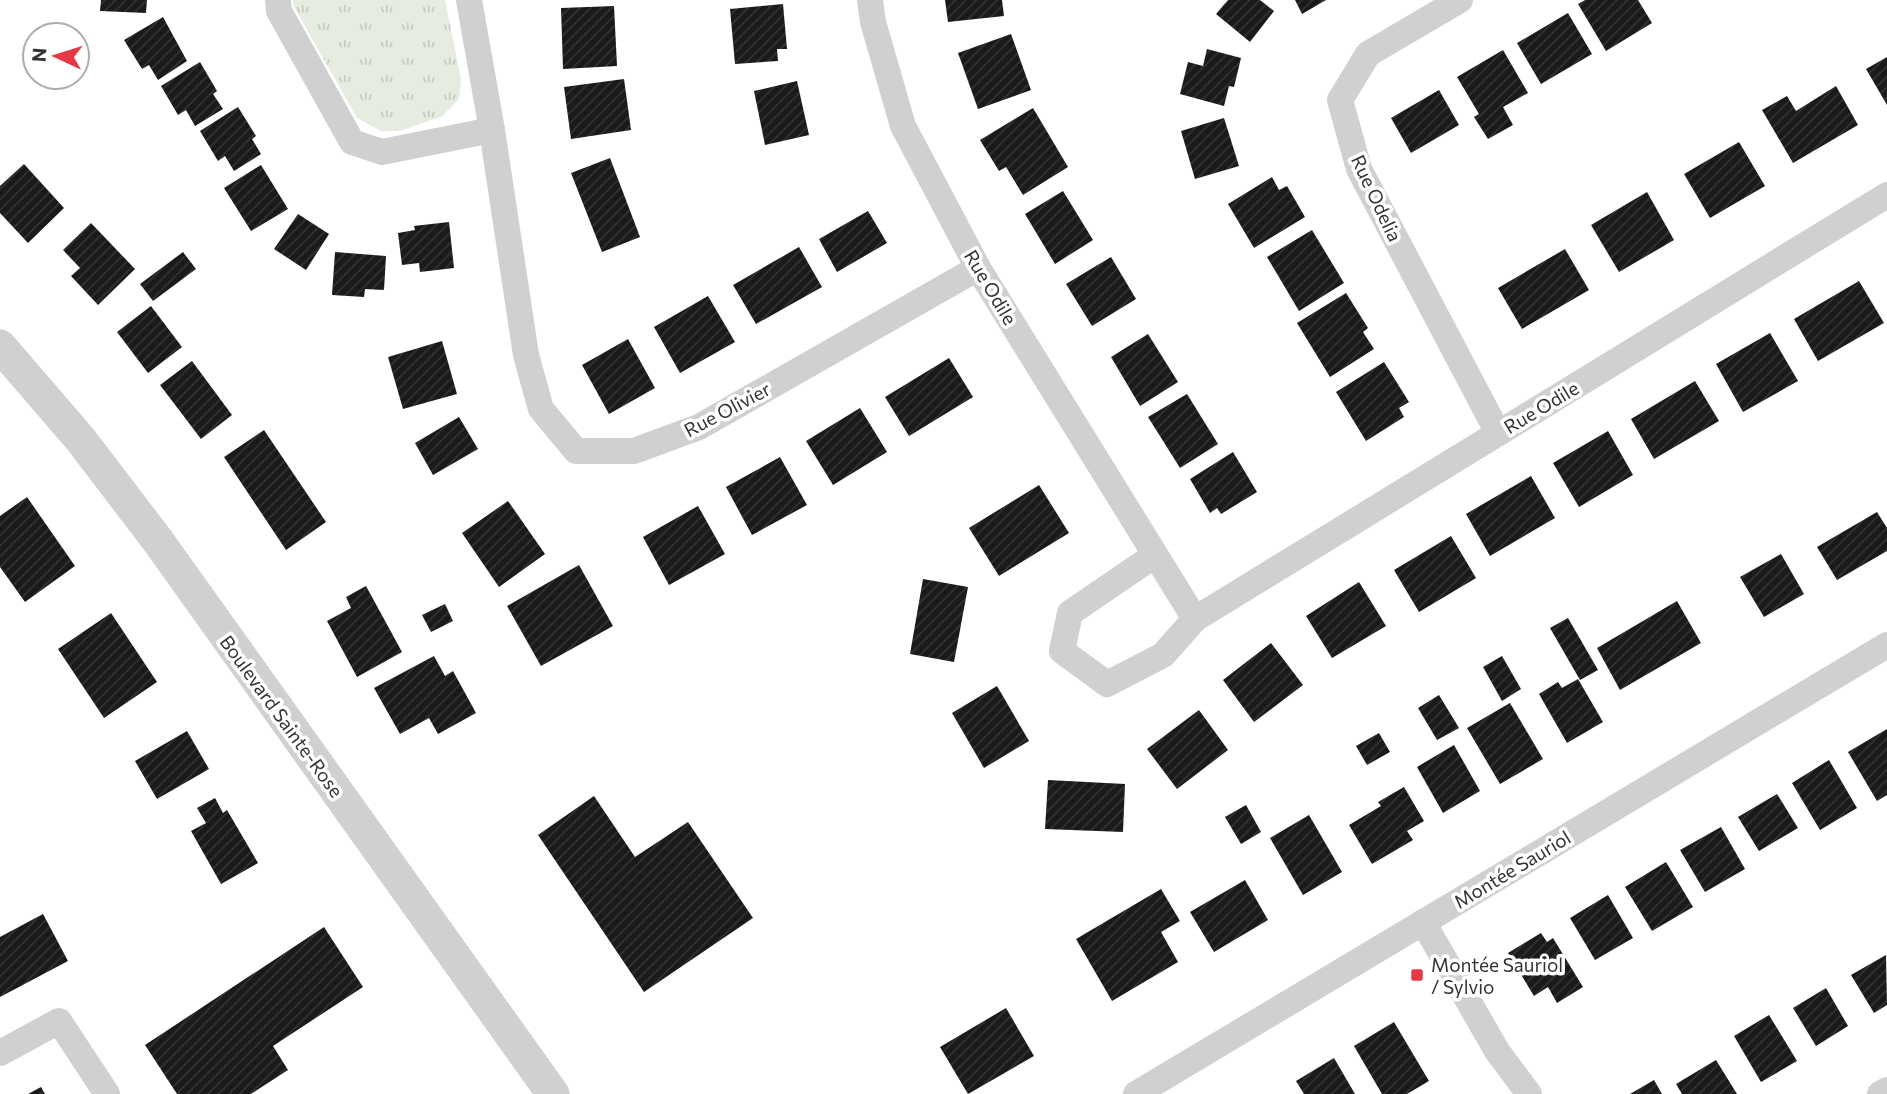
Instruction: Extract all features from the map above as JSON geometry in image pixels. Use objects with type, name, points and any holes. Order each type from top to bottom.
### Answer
[{"type":"street","points":[[278,0],[279,12],[352,142],[382,152],[492,130]]},
{"type":"street","name":"Rue Olivier","points":[[469,0],[526,355],[541,409],[576,451],[634,451],[699,427],[978,268]]},
{"type":"street","name":"Rue Odile","points":[[870,0],[873,22],[903,126],[978,268],[1195,619]]},
{"type":"street","name":"Rue Odelia","points":[[1460,0],[1368,54],[1340,100],[1359,169],[1498,433]]},
{"type":"street","name":"Rue Odile","points":[[1155,555],[1070,613],[1062,651],[1107,684],[1163,655],[1195,619],[1887,195]]},
{"type":"street","name":"Boulevard Sainte-Rose","points":[[0,346],[82,440],[158,541],[553,1094]]},
{"type":"street","name":"Montée Sauriol","points":[[1136,1094],[1887,645]]},
{"type":"street","points":[[1423,922],[1497,1051],[1529,1094]]},
{"type":"street","points":[[0,1054],[59,1021],[107,1094]]},
{"type":"street","points":[[1880,1094],[1887,1090]]},
{"type":"green space","points":[[293,0],[445,0],[461,79],[459,99],[441,117],[399,131],[381,131],[357,118],[293,5]]},
{"type":"building","points":[[101,0],[147,0],[146,13],[100,11]]},
{"type":"building","points":[[945,0],[1002,0],[1004,16],[948,22]]},
{"type":"building","points":[[1228,0],[1260,0],[1274,11],[1250,42],[1216,14]]},
{"type":"building","points":[[1295,0],[1326,0],[1302,14]]},
{"type":"building","points":[[1585,0],[1638,0],[1652,23],[1606,51],[1578,4]]},
{"type":"building","points":[[783,4],[787,49],[777,49],[778,61],[735,64],[730,9]]},
{"type":"building","points":[[614,6],[617,66],[563,69],[561,8]]},
{"type":"building","points":[[1568,13],[1592,54],[1541,84],[1517,43]]},
{"type":"building","points":[[163,17],[187,61],[158,80],[149,65],[142,69],[124,40]]},
{"type":"building","points":[[1011,34],[1031,90],[978,109],[958,53]]},
{"type":"building","points":[[1207,49],[1241,58],[1234,87],[1229,86],[1224,106],[1180,94],[1188,62],[1203,66]]},
{"type":"building","points":[[1503,50],[1528,93],[1503,107],[1513,125],[1488,139],[1474,117],[1479,114],[1457,77]]},
{"type":"building","points":[[1887,57],[1887,105],[1866,69]]},
{"type":"building","points":[[200,62],[217,91],[213,94],[223,109],[195,126],[186,110],[178,115],[161,86]]},
{"type":"building","points":[[624,79],[631,130],[571,139],[564,87]]},
{"type":"building","points":[[797,81],[809,135],[765,145],[754,91]]},
{"type":"building","points":[[1836,86],[1858,125],[1793,163],[1762,110],[1787,96],[1796,111]]},
{"type":"building","points":[[1439,90],[1459,125],[1411,153],[1391,118]]},
{"type":"building","points":[[238,107],[256,136],[252,139],[261,154],[234,171],[225,156],[218,161],[200,131]]},
{"type":"building","points":[[1033,108],[1068,167],[1023,195],[1006,167],[999,171],[980,140]]},
{"type":"building","points":[[1224,118],[1239,166],[1195,179],[1181,131]]},
{"type":"building","points":[[1739,142],[1765,186],[1710,218],[1684,174]]},
{"type":"building","points":[[610,158],[640,237],[602,252],[571,173]]},
{"type":"building","points":[[24,164],[64,208],[28,243],[0,213],[0,186]]},
{"type":"building","points":[[261,165],[288,209],[251,231],[224,188]]},
{"type":"building","points":[[1272,177],[1279,190],[1287,186],[1305,217],[1254,248],[1228,204]]},
{"type":"building","points":[[1063,191],[1093,240],[1055,264],[1025,214]]},
{"type":"building","points":[[1647,192],[1674,240],[1619,272],[1591,225]]},
{"type":"building","points":[[868,211],[887,243],[837,272],[819,239]]},
{"type":"building","points":[[298,214],[329,234],[306,270],[274,249]]},
{"type":"building","points":[[449,222],[454,268],[420,272],[419,263],[402,265],[398,233],[415,230],[414,226]]},
{"type":"building","points":[[91,223],[135,269],[98,305],[71,276],[80,268],[63,250]]},
{"type":"building","points":[[1312,230],[1344,283],[1299,311],[1267,257]]},
{"type":"building","points":[[799,247],[822,287],[756,324],[733,285]]},
{"type":"building","points":[[1565,249],[1589,290],[1522,329],[1498,288]]},
{"type":"building","points":[[183,252],[196,269],[153,301],[140,284]]},
{"type":"building","points":[[335,252],[386,256],[384,290],[365,289],[364,297],[332,295]]},
{"type":"building","points":[[1111,257],[1136,299],[1092,326],[1066,284]]},
{"type":"building","points":[[1859,281],[1884,323],[1818,361],[1794,319]]},
{"type":"building","points":[[1346,293],[1368,328],[1363,332],[1374,349],[1330,377],[1297,323]]},
{"type":"building","points":[[708,296],[735,342],[680,373],[654,327]]},
{"type":"building","points":[[151,306],[182,347],[148,373],[117,332]]},
{"type":"building","points":[[1770,333],[1798,381],[1743,412],[1716,364]]},
{"type":"building","points":[[1148,334],[1178,382],[1140,406],[1111,357]]},
{"type":"building","points":[[628,339],[655,388],[609,414],[582,365]]},
{"type":"building","points":[[442,341],[457,394],[403,409],[388,357]]},
{"type":"building","points":[[949,358],[973,397],[909,436],[885,397]]},
{"type":"building","points":[[192,361],[232,415],[201,439],[160,385]]},
{"type":"building","points":[[1384,362],[1409,402],[1399,408],[1404,417],[1366,441],[1336,392]]},
{"type":"building","points":[[1695,381],[1719,421],[1654,459],[1631,419]]},
{"type":"building","points":[[1187,394],[1218,444],[1180,468],[1148,417]]},
{"type":"building","points":[[860,408],[887,452],[833,485],[806,441]]},
{"type":"building","points":[[459,417],[478,449],[433,475],[415,443]]},
{"type":"building","points":[[264,430],[326,522],[286,550],[224,457]]},
{"type":"building","points":[[1608,431],[1633,475],[1579,507],[1553,463]]},
{"type":"building","points":[[1233,452],[1257,492],[1221,514],[1217,508],[1210,513],[1190,479]]},
{"type":"building","points":[[780,457],[807,505],[752,535],[726,487]]},
{"type":"building","points":[[1531,476],[1555,518],[1490,556],[1466,514]]},
{"type":"building","points":[[1039,485],[1069,533],[999,576],[969,528]]},
{"type":"building","points":[[27,497],[75,566],[25,602],[0,567],[0,516]]},
{"type":"building","points":[[508,501],[545,554],[499,587],[462,533]]},
{"type":"building","points":[[698,506],[725,554],[669,585],[643,537]]},
{"type":"building","points":[[1877,512],[1887,528],[1887,551],[1837,580],[1817,547]]},
{"type":"building","points":[[1451,536],[1476,578],[1419,612],[1394,570]]},
{"type":"building","points":[[1781,554],[1804,594],[1764,617],[1740,577]]},
{"type":"building","points":[[579,565],[613,626],[541,666],[507,606]]},
{"type":"building","points":[[923,579],[968,587],[954,662],[910,654]]},
{"type":"building","points":[[1359,582],[1386,626],[1332,658],[1306,616]]},
{"type":"building","points":[[366,586],[402,652],[357,677],[327,621],[351,608],[346,597]]},
{"type":"building","points":[[1677,601],[1701,643],[1620,690],[1597,648]]},
{"type":"building","points":[[445,604],[453,621],[431,632],[422,615]]},
{"type":"building","points":[[111,613],[157,682],[104,718],[58,649]]},
{"type":"building","points":[[1568,618],[1598,670],[1580,680],[1550,628]]},
{"type":"building","points":[[1271,643],[1303,685],[1254,722],[1223,680]]},
{"type":"building","points":[[434,656],[445,676],[453,671],[476,713],[438,734],[429,718],[400,734],[374,688]]},
{"type":"building","points":[[1502,656],[1521,689],[1502,701],[1483,667]]},
{"type":"building","points":[[1578,679],[1603,722],[1567,743],[1539,694],[1558,682],[1562,688]]},
{"type":"building","points":[[997,686],[1029,741],[984,768],[952,713]]},
{"type":"building","points":[[1439,695],[1459,728],[1437,740],[1418,708]]},
{"type":"building","points":[[1510,703],[1543,759],[1500,784],[1467,728]]},
{"type":"building","points":[[1199,710],[1228,750],[1177,789],[1147,749]]},
{"type":"building","points":[[1887,729],[1887,795],[1877,801],[1848,752]]},
{"type":"building","points":[[187,731],[209,769],[157,799],[135,761]]},
{"type":"building","points":[[1379,733],[1390,752],[1367,765],[1356,746]]},
{"type":"building","points":[[1454,745],[1480,791],[1443,813],[1417,767]]},
{"type":"building","points":[[1829,760],[1857,808],[1820,830],[1792,783]]},
{"type":"building","points":[[1048,780],[1125,784],[1123,832],[1045,829]]},
{"type":"building","points":[[1404,787],[1424,821],[1407,831],[1413,840],[1372,864],[1349,825],[1381,806],[1378,802]]},
{"type":"building","points":[[1777,794],[1798,828],[1759,851],[1738,817]]},
{"type":"building","points":[[594,796],[635,857],[688,822],[753,918],[644,992],[538,835]]},
{"type":"building","points":[[215,798],[223,813],[227,810],[258,863],[221,884],[191,831],[206,823],[197,808]]},
{"type":"building","points":[[1246,805],[1261,832],[1241,844],[1225,817]]},
{"type":"building","points":[[1309,815],[1342,872],[1303,895],[1270,838]]},
{"type":"building","points":[[1721,827],[1745,869],[1705,892],[1680,850]]},
{"type":"building","points":[[1666,862],[1693,907],[1652,931],[1625,887]]},
{"type":"building","points":[[1245,880],[1268,920],[1214,952],[1190,912]]},
{"type":"building","points":[[1161,889],[1180,921],[1161,932],[1178,962],[1112,1001],[1076,939]]},
{"type":"building","points":[[1608,895],[1633,938],[1595,960],[1570,918]]},
{"type":"building","points":[[43,914],[68,961],[0,997],[0,937]]},
{"type":"building","points":[[324,927],[363,987],[273,1046],[288,1070],[251,1094],[177,1094],[145,1045]]},
{"type":"building","points":[[1541,933],[1547,942],[1553,938],[1583,987],[1557,1003],[1548,987],[1534,996],[1508,953]]},
{"type":"building","points":[[1886,955],[1887,1005],[1874,1013],[1851,975]]},
{"type":"building","points":[[1826,988],[1848,1026],[1816,1046],[1793,1008]]},
{"type":"building","points":[[1006,1008],[1034,1056],[968,1094],[940,1047]]},
{"type":"building","points":[[1769,1015],[1797,1061],[1761,1082],[1734,1036]]},
{"type":"building","points":[[1394,1022],[1429,1081],[1407,1094],[1382,1094],[1354,1046]]},
{"type":"building","points":[[1334,1058],[1355,1094],[1304,1094],[1296,1081]]},
{"type":"building","points":[[1716,1060],[1737,1094],[1682,1094],[1676,1084]]},
{"type":"building","points":[[1654,1080],[1662,1094],[1630,1094]]},
{"type":"building","points":[[41,1087],[45,1094],[28,1094]]},
{"type":"place","name":"Montée Sauriol / Sylvio","points":[[1417,975]]}]
